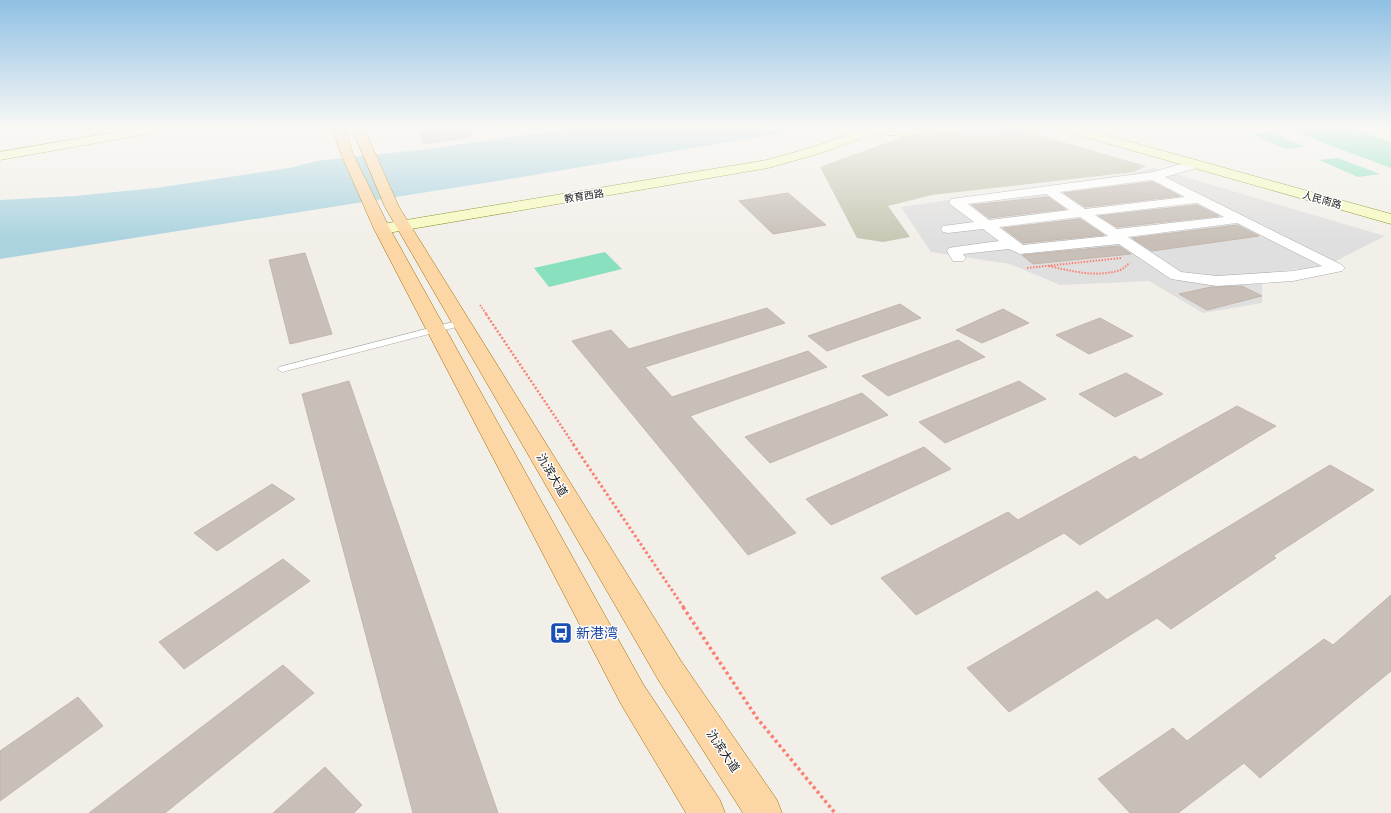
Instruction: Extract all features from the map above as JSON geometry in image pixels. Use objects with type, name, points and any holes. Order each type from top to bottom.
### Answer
[{"type":"main road","name":"氿滨大道","points":[[355,166],[387,218],[461,323],[670,671],[764,813]]},
{"type":"main road","name":"氿滨大道","points":[[372,166],[387,218],[436,330],[632,694],[707,813]]},
{"type":"street","name":"教育西路","points":[[387,218],[758,166]]},
{"type":"street","points":[[1189,166],[1154,176],[956,202],[988,224],[1020,250],[1238,219]]},
{"type":"street","name":"人民南路","points":[[1203,166],[1391,219]]},
{"type":"street","points":[[1048,190],[1177,276],[1217,281],[1293,276],[1337,268],[1154,176]]},
{"type":"street","points":[[948,229],[1198,199]]},
{"type":"street","points":[[958,258],[954,251],[1013,244]]},
{"type":"lane","points":[[282,369],[461,323]]},
{"type":"path","points":[[1027,268],[1145,255]]},
{"type":"path","points":[[1046,266],[1071,271],[1098,273],[1122,270],[1127,264],[1135,262],[1157,264]]},
{"type":"path","points":[[480,306],[757,718],[835,813]]},
{"type":"shaded area","points":[[1146,166],[1134,172],[932,195],[888,206],[910,237],[883,242],[857,238],[820,167]]},
{"type":"shaded area","points":[[1154,168],[1385,236],[1326,266],[1262,273],[1262,303],[1203,313],[1149,281],[1060,285],[1010,264],[931,252],[901,207],[1129,174]]},
{"type":"green space","points":[[1333,166],[1359,166],[1380,174],[1358,177]]},
{"type":"green space","points":[[605,252],[622,269],[549,287],[534,268]]},
{"type":"water","points":[[297,166],[587,166],[0,259],[0,200],[74,196],[156,188]]},
{"type":"building","points":[[1152,182],[1180,196],[1085,207],[1064,193]]},
{"type":"building","points":[[788,193],[826,225],[773,234],[739,201]]},
{"type":"building","points":[[1048,197],[1065,209],[989,218],[972,205]]},
{"type":"building","points":[[1197,205],[1219,216],[1117,227],[1099,216]]},
{"type":"building","points":[[1080,219],[1104,235],[1023,243],[1003,228]]},
{"type":"building","points":[[1237,225],[1259,236],[1152,251],[1132,238]]},
{"type":"building","points":[[1119,246],[1131,254],[1033,264],[1022,255]]},
{"type":"building","points":[[305,253],[332,334],[290,344],[269,260]]},
{"type":"building","points":[[1242,286],[1262,296],[1207,310],[1179,294],[1211,287]]},
{"type":"building","points":[[900,304],[921,318],[827,351],[808,336]]},
{"type":"building","points":[[767,308],[785,323],[645,367],[672,397],[808,351],[827,367],[690,416],[796,533],[748,555],[572,341],[611,330],[629,349]]},
{"type":"building","points":[[1003,309],[1029,323],[982,343],[956,330]]},
{"type":"building","points":[[1100,318],[1133,336],[1089,354],[1056,335]]},
{"type":"building","points":[[958,340],[985,357],[888,396],[862,376]]},
{"type":"building","points":[[1126,373],[1163,394],[1115,417],[1079,394]]},
{"type":"building","points":[[349,381],[498,813],[413,813],[302,394]]},
{"type":"building","points":[[1019,381],[1046,399],[945,443],[919,422]]},
{"type":"building","points":[[862,393],[888,415],[770,463],[745,437]]},
{"type":"building","points":[[1237,406],[1276,426],[1080,545],[1064,533],[916,615],[881,578],[1008,512],[1018,520],[1135,456],[1140,460]]},
{"type":"building","points":[[924,447],[951,469],[831,525],[806,499]]},
{"type":"building","points":[[1330,465],[1374,490],[1273,556],[1276,558],[1171,629],[1157,618],[1009,712],[967,668],[1097,591],[1107,600]]},
{"type":"building","points":[[272,484],[295,499],[217,551],[194,533]]},
{"type":"building","points":[[283,559],[310,581],[184,669],[159,642]]},
{"type":"building","points":[[1391,595],[1391,671],[1260,778],[1244,763],[1178,813],[1130,813],[1098,779],[1173,728],[1187,741],[1324,639],[1333,645]]},
{"type":"building","points":[[283,665],[314,693],[165,813],[89,813]]},
{"type":"building","points":[[78,697],[103,726],[0,801],[0,751]]},
{"type":"building","points":[[325,767],[362,805],[354,813],[273,813]]},
{"type":"place","name":"新港湾","points":[[561,633]]}]
